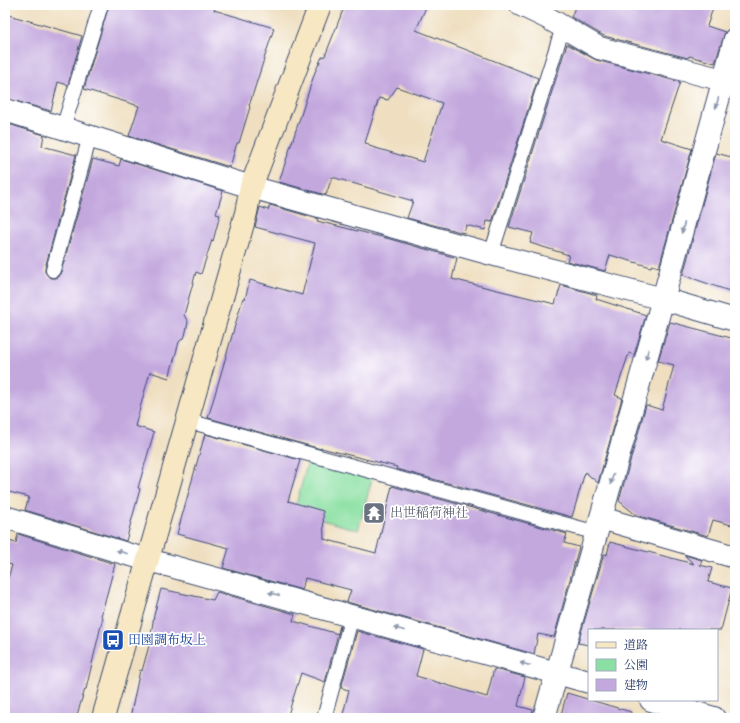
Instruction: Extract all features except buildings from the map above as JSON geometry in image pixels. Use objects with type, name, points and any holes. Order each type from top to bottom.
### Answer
[{"type":"street","points":[[103,718],[246,213],[250,187],[320,5]]},
{"type":"street","points":[[521,5],[553,17],[599,48],[723,80]]},
{"type":"street","points":[[544,718],[663,299],[723,80],[733,51]]},
{"type":"street","points":[[5,110],[250,187],[491,254],[663,299],[735,320]]},
{"type":"street","points":[[5,517],[148,559],[588,682]]},
{"type":"street","points":[[599,526],[735,557]]},
{"type":"street","points":[[654,701],[714,718]]},
{"type":"lane","points":[[64,128],[101,5]]},
{"type":"lane","points":[[491,254],[553,17]]},
{"type":"lane","points":[[53,270],[90,136]]},
{"type":"lane","points":[[188,421],[599,526]]},
{"type":"lane","points":[[324,718],[352,616]]},
{"type":"green space","points":[[308,461],[372,479],[358,530],[294,512]]},
{"type":"place","name":"出世稲荷神社","points":[[374,513]]},
{"type":"place","name":"田園調布坂上","points":[[113,640]]}]
